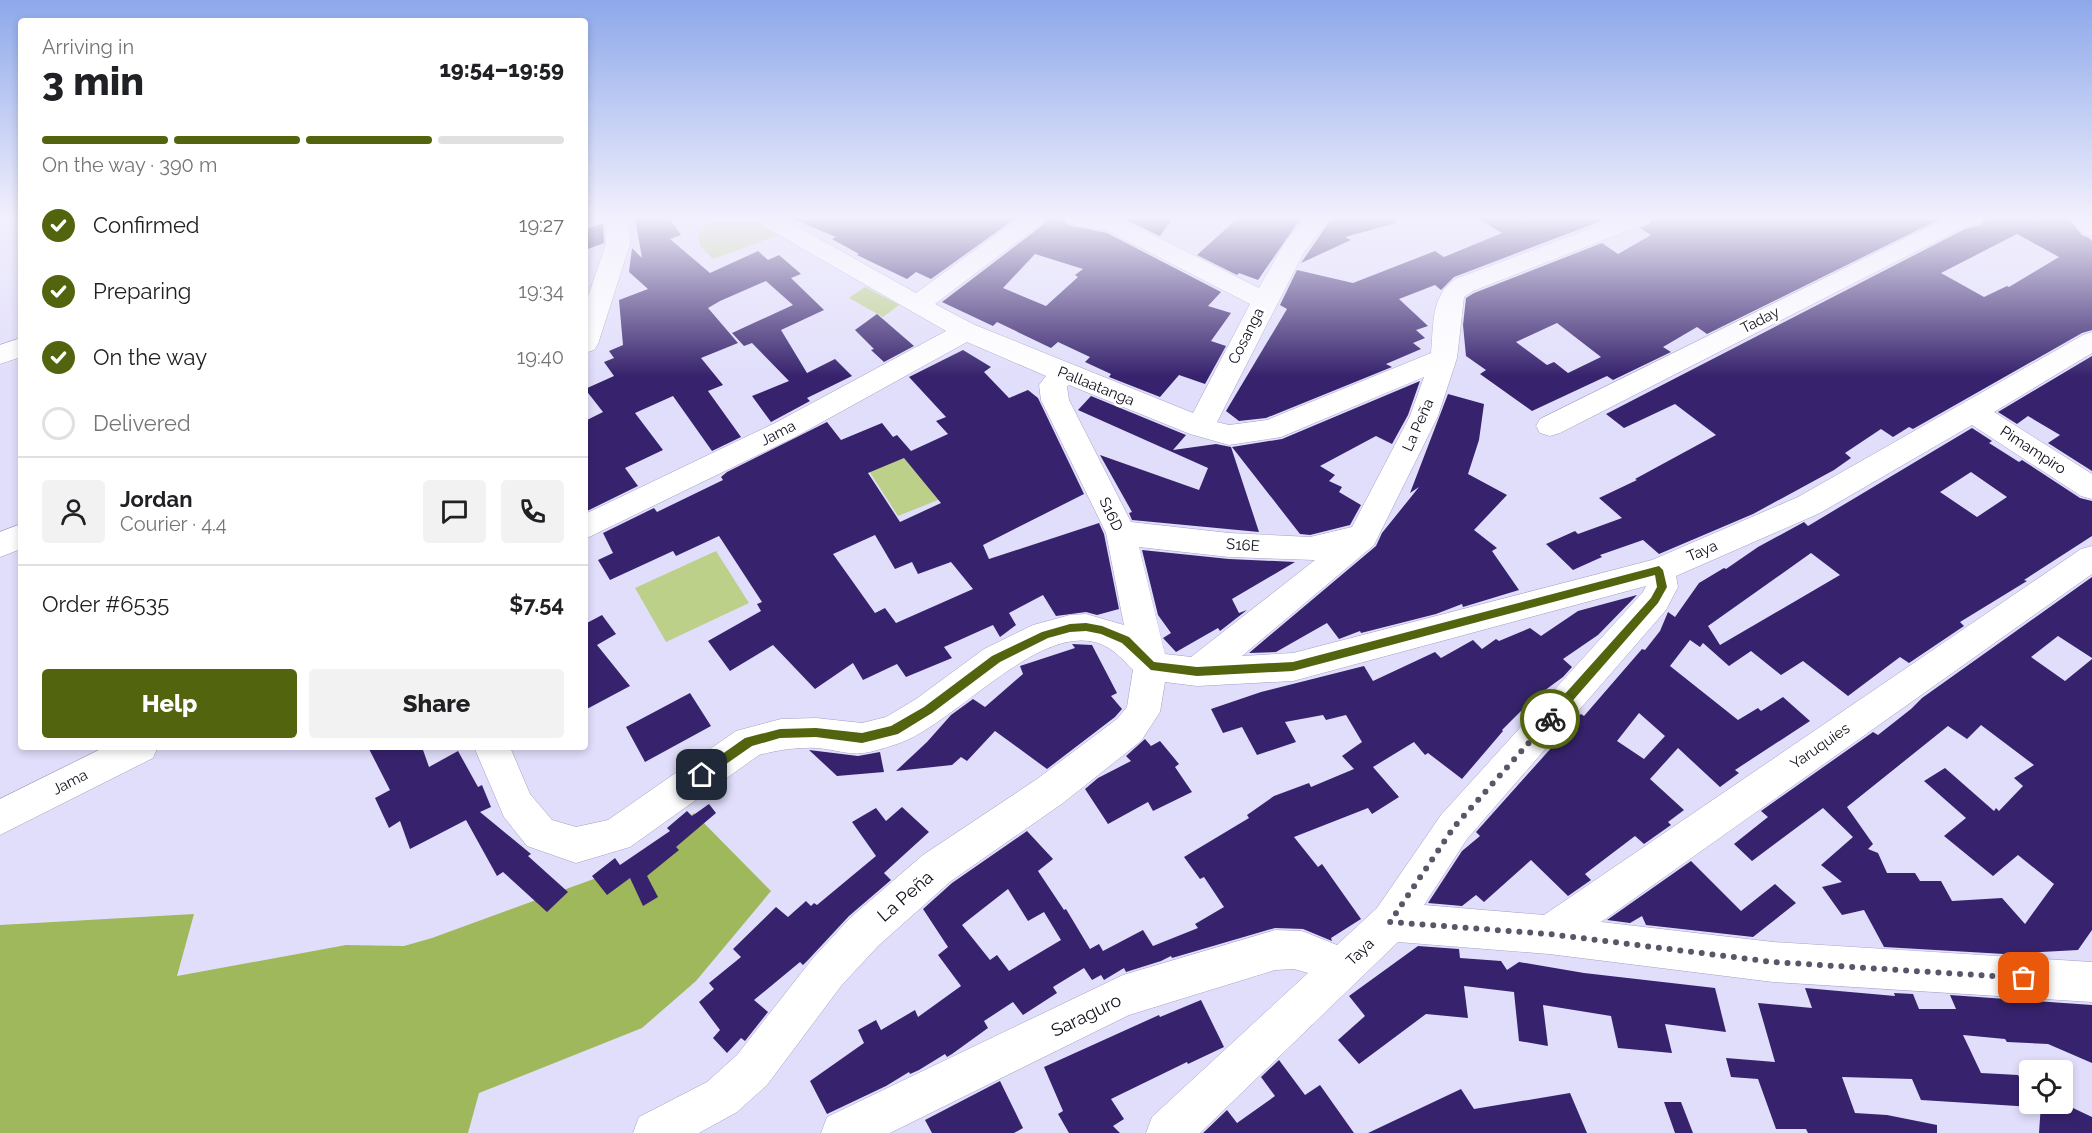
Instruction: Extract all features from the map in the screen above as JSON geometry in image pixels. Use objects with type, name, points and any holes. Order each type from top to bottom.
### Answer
[{"type":"street","points":[[588,326],[592,301],[606,271]]},
{"type":"street","name":"Pallaatanga","points":[[858,271],[966,331],[1200,428],[1229,435],[1271,430],[1444,358]]},
{"type":"street","points":[[917,305],[963,271]]},
{"type":"street","points":[[1205,271],[1264,301]]},
{"type":"street","name":"Cosanga","points":[[1200,428],[1281,271]]},
{"type":"street","name":"La Peña","points":[[1197,672],[1283,605],[1363,537],[1424,416],[1444,358],[1449,304],[1453,293],[1464,285],[1501,271]]},
{"type":"street","name":"Taday","points":[[1550,426],[1859,271]]},
{"type":"street","name":"Jama","points":[[588,526],[785,430],[966,331]]},
{"type":"street","name":"Taya","points":[[1168,1133],[1390,922],[1454,827],[1655,600],[1662,587],[1659,570],[1809,505],[2092,341]]},
{"type":"street","points":[[0,355],[18,348]]},
{"type":"street","name":"S16D","points":[[1064,373],[1053,385],[1055,400],[1121,533],[1134,599],[1151,666]]},
{"type":"street","name":"Pimampiro","points":[[1973,412],[2092,488]]},
{"type":"street","name":"S16E","points":[[1121,533],[1229,544],[1310,549],[1363,537]]},
{"type":"street","points":[[0,545],[18,537]]},
{"type":"street","name":"Yaruquies","points":[[1549,934],[2092,558]]},
{"type":"street","points":[[493,750],[517,805],[540,834],[576,845],[617,835],[749,742],[780,734],[816,733],[862,738],[894,730],[928,710],[996,659],[1045,635],[1070,628],[1086,627],[1102,630],[1125,640],[1151,666],[1197,672],[1293,667],[1659,570]]},
{"type":"street","name":"La Peña","points":[[655,1133],[722,1097],[752,1070],[827,972],[864,932],[937,868],[1050,790],[1129,730],[1143,712],[1151,666]]},
{"type":"street","name":"Jama","points":[[0,818],[134,750]]},
{"type":"street","points":[[1390,922],[1549,934],[1773,962],[2092,982]]},
{"type":"street","name":"Saraguro","points":[[843,1133],[1123,996],[1275,950],[1297,948],[1319,956],[1339,971]]},
{"type":"green space","points":[[865,287],[899,305],[883,317],[849,298]]},
{"type":"green space","points":[[912,454],[943,498],[898,516],[869,471]]},
{"type":"green space","points":[[716,551],[749,603],[666,642],[635,588]]},
{"type":"green space","points":[[694,813],[771,891],[696,981],[642,1028],[479,1093],[468,1133],[0,1133],[0,925],[194,914],[177,976],[346,945],[404,946],[432,938],[632,865]]},
{"type":"building","points":[[797,271],[801,274],[791,278],[824,310],[781,330],[807,373],[835,359],[852,376],[807,398],[810,401],[771,422],[752,396],[789,381],[752,343],[744,346],[732,333],[793,305],[766,281],[720,301],[708,308],[738,343],[701,358],[723,385],[708,391],[741,437],[712,451],[673,396],[635,413],[663,450],[625,468],[638,486],[588,511],[588,420],[603,412],[588,393],[588,388],[614,376],[604,362],[614,358],[609,351],[623,345],[619,300],[648,289],[629,272]]},
{"type":"building","points":[[890,271],[942,271],[931,279],[916,272],[907,279]]},
{"type":"building","points":[[983,271],[1019,271],[1003,288],[1046,306],[1078,277],[1075,275],[1081,271],[1180,271],[1221,292],[1208,306],[1231,313],[1211,341],[1226,346],[1205,384],[1179,375],[1160,397],[1109,377],[1111,374],[1085,362],[1090,357],[1058,342],[1051,348],[997,322],[993,326],[942,302]]},
{"type":"building","points":[[1229,271],[1264,271],[1258,280],[1239,273],[1237,275]]},
{"type":"building","points":[[1297,271],[1353,283],[1384,271],[1470,271],[1454,277],[1441,290],[1435,285],[1399,299],[1428,326],[1416,330],[1425,338],[1413,343],[1421,349],[1386,364],[1392,367],[1266,418],[1239,421],[1226,411],[1287,309],[1280,305]]},
{"type":"building","points":[[1531,271],[1835,271],[1707,334],[1697,327],[1663,347],[1671,352],[1613,380],[1607,376],[1532,411],[1480,374],[1486,370],[1466,356],[1463,325],[1466,298]],"holes":[[[1557,323],[1601,357],[1568,373],[1554,362],[1547,365],[1516,342]]]},
{"type":"building","points":[[1884,271],[1945,271],[1941,273],[1984,297],[2009,287],[2036,271],[2092,271],[2092,330],[2082,333],[1913,429],[1909,427],[1893,437],[1881,429],[1845,453],[1851,458],[1834,470],[1753,514],[1659,554],[1643,540],[1600,555],[1602,557],[1573,570],[1546,544],[1575,531],[1578,534],[1622,518],[1599,498],[1637,480],[1635,479],[1716,435],[1675,404],[1624,428],[1606,414]]},
{"type":"building","points":[[877,314],[914,346],[884,362],[855,330]]},
{"type":"building","points":[[963,350],[991,367],[984,372],[1009,398],[1028,390],[1038,398],[1084,494],[983,545],[989,559],[1099,523],[1104,534],[1119,609],[1097,615],[1086,612],[1056,616],[1043,595],[1009,613],[1016,625],[1000,637],[993,625],[944,647],[952,658],[906,677],[897,664],[863,680],[853,663],[815,689],[773,645],[730,671],[708,641],[761,611],[757,604],[762,602],[719,536],[676,556],[673,551],[610,580],[598,560],[613,553],[603,533],[654,508],[657,512],[723,480],[721,477],[727,472],[827,422],[841,440],[882,423],[893,437],[897,435],[911,451],[948,434],[936,421],[946,417],[909,377]],"holes":[[[904,458],[941,503],[900,522],[868,473]],[[875,535],[895,569],[912,562],[918,574],[951,562],[973,589],[896,623],[885,608],[875,613],[833,554]]]},
{"type":"building","points":[[2092,356],[2092,471],[2048,443],[2060,435],[2028,416],[2017,424],[1998,412]]},
{"type":"building","points":[[1420,381],[1408,415],[1392,444],[1376,436],[1320,466],[1335,475],[1329,481],[1342,487],[1339,492],[1361,505],[1350,525],[1310,535],[1300,534],[1232,447],[1282,439]]},
{"type":"building","points":[[1448,394],[1484,404],[1479,440],[1468,474],[1507,495],[1474,530],[1497,548],[1492,551],[1519,590],[1463,607],[1462,604],[1436,614],[1361,633],[1360,631],[1339,639],[1327,623],[1276,652],[1249,653],[1376,546],[1382,533],[1419,487],[1410,493]]},
{"type":"building","points":[[1091,396],[1186,435],[1173,450],[1216,444],[1231,447],[1259,532],[1132,520],[1129,513],[1132,512],[1100,455],[1199,490],[1208,468],[1078,410]]},
{"type":"building","points":[[1972,428],[1992,441],[1989,443],[2019,462],[2022,460],[2080,498],[2092,501],[2092,536],[2024,580],[2027,581],[1960,622],[1964,626],[1909,663],[1900,657],[1848,696],[1803,661],[1781,675],[1751,651],[1729,666],[1703,643],[1700,647],[1690,640],[1670,666],[1738,720],[1758,708],[1761,711],[1783,697],[1810,721],[1735,770],[1739,773],[1720,787],[1678,748],[1650,779],[1684,810],[1668,822],[1671,825],[1644,844],[1635,836],[1585,874],[1591,880],[1568,896],[1531,860],[1484,902],[1476,895],[1462,906],[1428,903],[1462,851],[1480,836],[1476,832],[1561,737],[1571,722],[1581,714],[1584,716],[1642,649],[1645,650],[1660,631],[1668,612],[1675,617],[1699,583],[1804,522],[1808,526]],"holes":[[[1971,472],[2007,497],[1977,517],[1940,492]],[[1811,553],[1840,575],[1720,645],[1708,626]],[[1639,713],[1665,736],[1644,759],[1617,741]]]},
{"type":"building","points":[[1142,550],[1229,559],[1295,562],[1232,599],[1239,613],[1247,610],[1220,631],[1218,628],[1176,652],[1163,638],[1171,633],[1158,615]]},
{"type":"building","points":[[2092,577],[2092,658],[2058,636],[2031,657],[2065,681],[2092,659],[2092,930],[2078,950],[2004,954],[1884,947],[1864,910],[1842,915],[1822,887],[1842,882],[1821,865],[1853,837],[1823,808],[1752,861],[1734,844],[1768,817],[1761,811],[1873,732],[1878,735],[1922,698]],"holes":[[[1981,725],[2034,765],[2014,778],[2023,786],[1999,811],[1996,808],[1994,811],[1945,768],[1924,781],[1966,818],[1944,836],[1993,876],[2018,855],[2054,884],[2025,924],[2002,898],[1952,901],[1941,881],[1920,881],[1915,873],[1887,873],[1878,853],[1868,849],[1873,844],[1847,807],[1948,726],[1967,739]]]},
{"type":"building","points":[[1637,595],[1598,635],[1563,659],[1572,667],[1563,677],[1533,699],[1502,730],[1462,779],[1428,753],[1425,755],[1414,742],[1373,767],[1399,797],[1372,814],[1368,808],[1294,837],[1318,867],[1322,864],[1361,919],[1331,938],[1332,941],[1303,929],[1275,928],[1172,958],[1171,956],[1126,972],[1124,968],[1104,980],[1101,975],[1092,980],[1084,968],[1053,987],[1057,993],[1023,1015],[1013,1002],[984,1021],[988,1028],[952,1054],[947,1057],[945,1054],[919,1070],[910,1074],[909,1072],[886,1086],[827,1114],[810,1081],[864,1043],[858,1030],[876,1020],[881,1030],[915,1010],[918,1017],[961,986],[938,955],[948,947],[923,909],[952,883],[1027,831],[1053,859],[1038,871],[1064,910],[1066,909],[1090,949],[1099,944],[1103,951],[1143,930],[1153,946],[1198,928],[1195,924],[1224,907],[1204,877],[1200,879],[1184,857],[1249,818],[1247,815],[1274,796],[1309,783],[1311,787],[1354,769],[1342,756],[1362,742],[1346,715],[1326,720],[1323,715],[1285,722],[1296,742],[1257,755],[1242,727],[1223,733],[1211,709],[1261,692],[1364,666],[1373,681],[1435,652],[1441,658],[1473,640],[1482,649],[1496,639],[1499,641],[1530,628],[1541,636],[1578,611]],"holes":[[[1008,889],[1028,921],[1044,912],[1061,940],[1009,971],[997,955],[990,960],[962,925]]]},
{"type":"building","points":[[602,615],[616,634],[597,645],[630,686],[588,708],[588,622]]},
{"type":"building","points":[[1072,644],[1092,645],[1117,693],[1111,696],[1122,709],[1115,717],[1047,769],[995,731],[967,761],[961,757],[952,765],[896,771],[951,715],[973,699],[985,707],[1023,674],[1020,666],[1075,648]]},
{"type":"building","points":[[690,693],[711,726],[645,762],[626,727]]},
{"type":"building","points":[[1145,739],[1151,746],[1160,741],[1179,764],[1175,767],[1192,792],[1153,811],[1148,802],[1108,824],[1085,789],[1098,778],[1131,761],[1126,756]]},
{"type":"building","points":[[370,750],[423,750],[429,767],[458,751],[478,787],[482,785],[491,807],[480,812],[531,854],[528,856],[568,892],[547,912],[503,872],[497,876],[466,820],[410,849],[400,821],[389,828],[375,798],[390,790]]},
{"type":"building","points":[[809,750],[858,756],[880,752],[884,772],[837,776]]},
{"type":"building","points":[[709,804],[716,813],[676,847],[679,850],[647,876],[658,897],[643,906],[630,878],[607,895],[592,876],[615,858],[620,865],[670,831],[667,828],[687,811],[692,816]]},
{"type":"building","points":[[902,807],[929,832],[884,873],[891,880],[849,916],[803,965],[800,962],[754,1000],[768,1012],[745,1041],[741,1038],[727,1053],[713,1038],[720,1030],[699,1002],[714,989],[709,983],[741,957],[733,949],[776,907],[788,917],[806,901],[811,906],[814,903],[817,905],[876,856],[852,822],[876,808],[886,821]]},
{"type":"building","points":[[1691,861],[1741,911],[1775,884],[1796,903],[1753,937],[1646,925],[1642,916],[1630,923],[1607,920]]},
{"type":"building","points":[[1418,946],[1459,949],[1460,958],[1501,961],[1507,970],[1519,962],[1584,973],[1715,988],[1726,1032],[1665,1024],[1672,1053],[1618,1048],[1611,1016],[1543,1005],[1548,1046],[1519,1041],[1514,992],[1464,986],[1468,1018],[1426,1014],[1359,1064],[1338,1040],[1365,1016],[1349,996]]},
{"type":"building","points":[[1805,988],[1895,996],[1894,993],[1913,994],[1919,1009],[1956,1009],[1950,995],[2092,1005],[2092,1063],[2048,1044],[2007,1042],[2005,1039],[1963,1035],[1981,1073],[2018,1075],[2019,1106],[1921,1100],[1912,1079],[1842,1077],[1855,1113],[1887,1115],[1937,1125],[1937,1133],[1808,1133],[1806,1129],[1776,1129],[1758,1079],[1731,1077],[1726,1058],[1775,1062],[1758,1003],[1812,1008]]},
{"type":"building","points":[[1201,1000],[1224,1047],[1188,1064],[1187,1062],[1111,1099],[1124,1119],[1113,1126],[1120,1133],[1069,1133],[1058,1114],[1063,1111],[1044,1067],[1159,1015],[1160,1017]]},
{"type":"building","points":[[1279,1060],[1305,1095],[1320,1085],[1354,1133],[1203,1133],[1227,1110],[1237,1123],[1275,1096],[1261,1077]]},
{"type":"building","points":[[1000,1081],[1023,1128],[1014,1133],[932,1133],[925,1120]]},
{"type":"building","points":[[1461,1089],[1474,1109],[1570,1093],[1587,1133],[1368,1133]]},
{"type":"building","points":[[1664,1102],[1681,1102],[1693,1133],[1675,1133]]},
{"type":"building","points":[[2073,1108],[2092,1117],[2092,1133],[2039,1133],[2040,1114],[2073,1114]]},
{"type":"way so far","points":[[1550,719],[1454,827],[1390,922],[1549,934],[1773,962],[2024,978]]},
{"type":"route","points":[[702,775],[749,742],[780,734],[816,733],[862,738],[894,730],[928,710],[996,659],[1045,635],[1070,628],[1086,627],[1102,630],[1125,640],[1151,666],[1197,672],[1293,667],[1659,570],[1662,587],[1655,600],[1550,719]]}]
